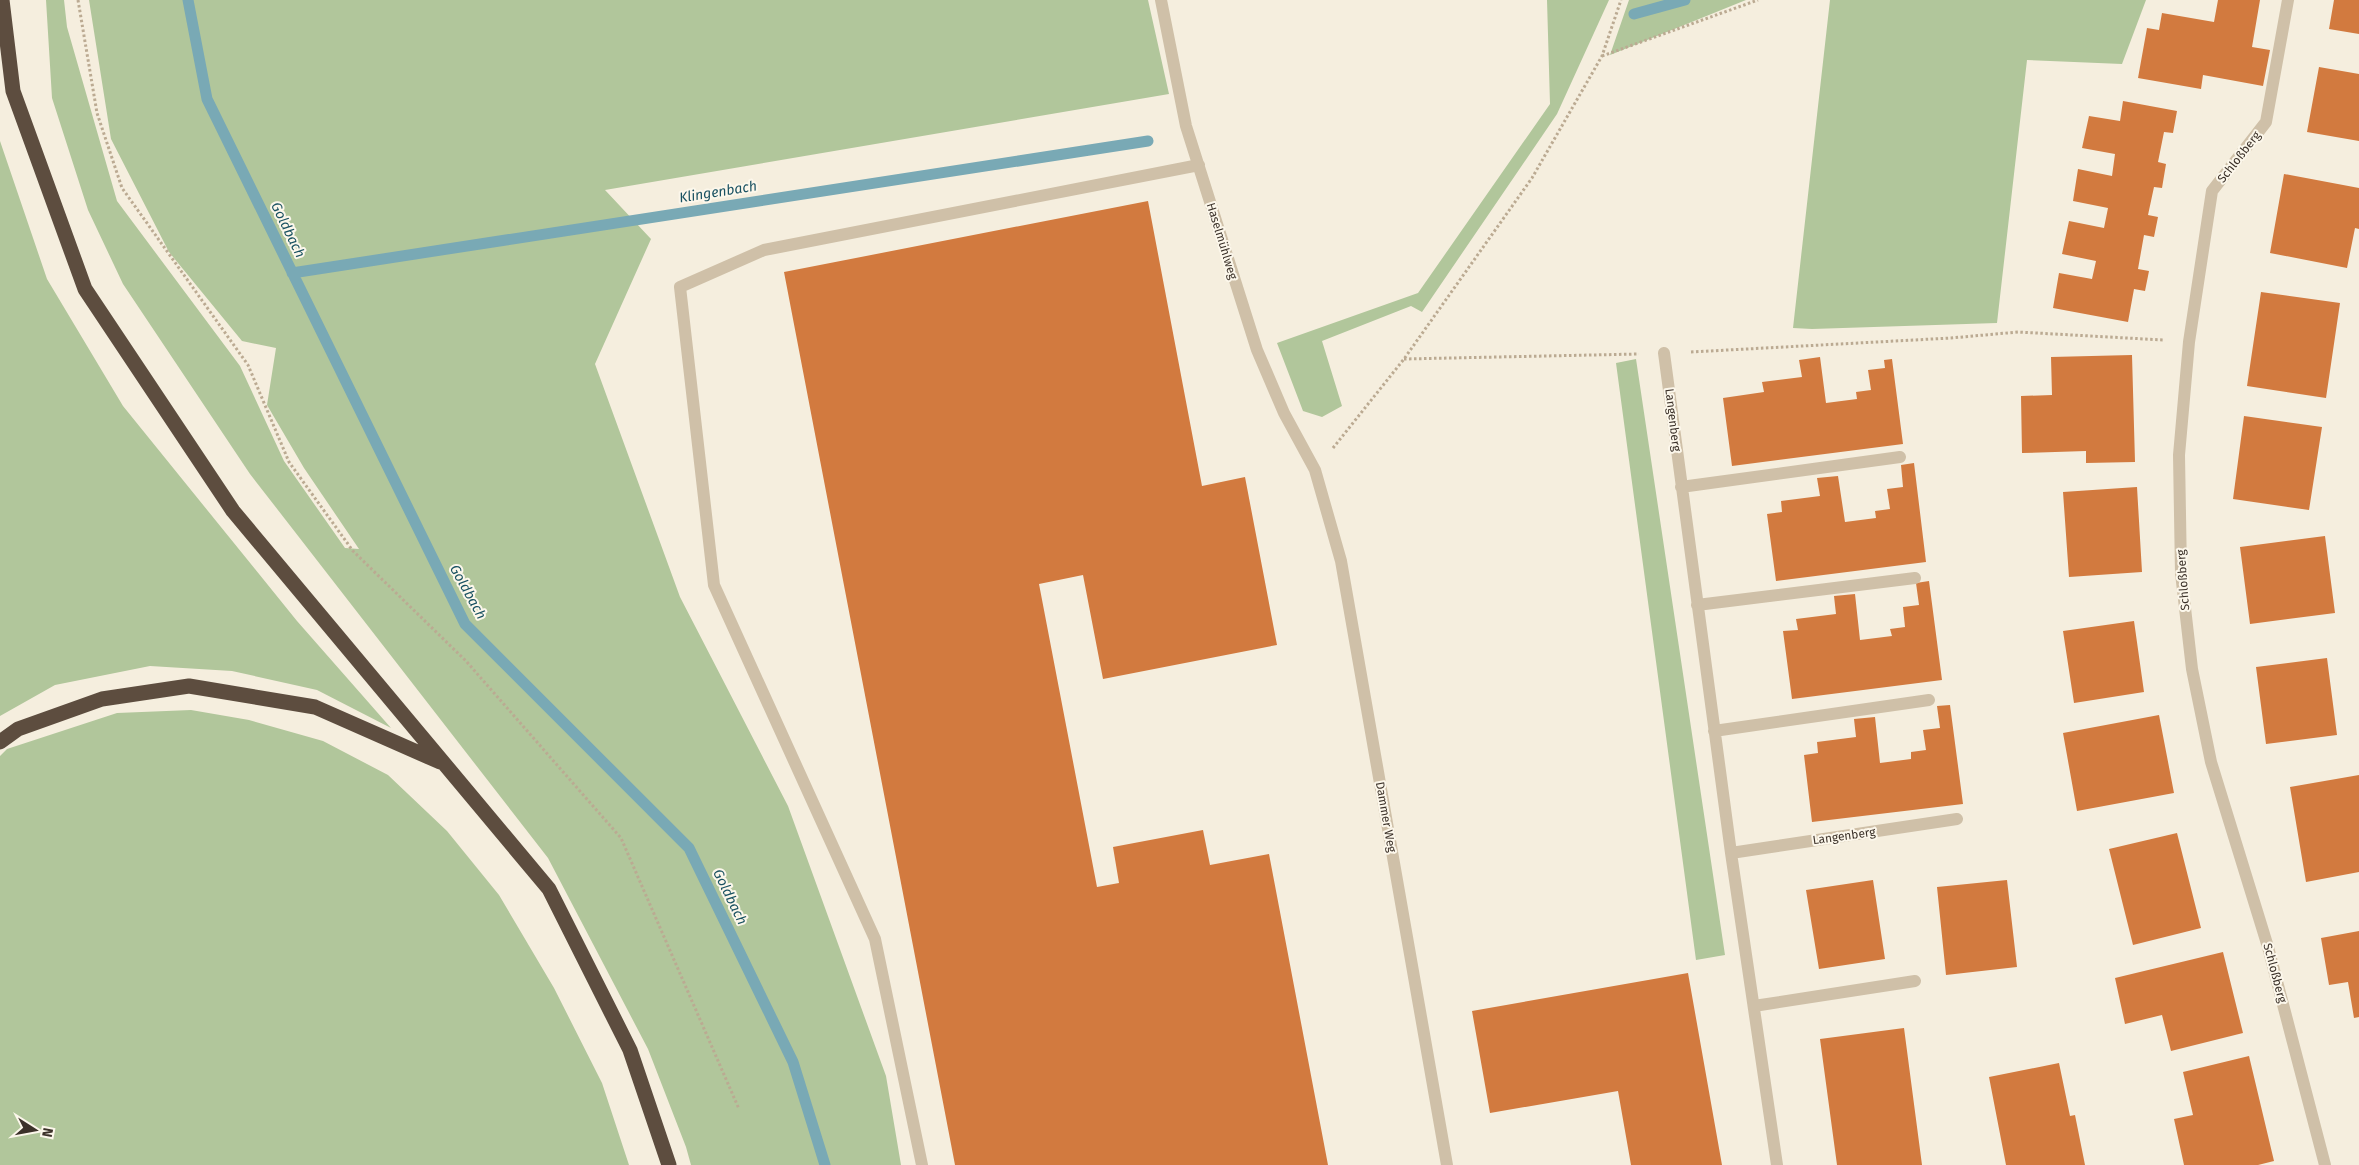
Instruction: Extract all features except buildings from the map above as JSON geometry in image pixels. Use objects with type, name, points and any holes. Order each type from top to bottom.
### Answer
[{"type":"highway","points":[[2,0],[13,90],[85,289],[233,511],[549,889],[630,1050],[669,1165]]},
{"type":"highway","points":[[0,742],[18,729],[102,699],[189,686],[315,708],[445,763]]},
{"type":"street","name":"Haselmühlweg","points":[[1161,0],[1186,126],[1257,350],[1284,413],[1315,470]]},
{"type":"street","name":"Schloßberg","points":[[2288,0],[2266,122],[2212,191],[2189,342],[2179,455],[2181,573],[2192,668],[2211,762],[2268,948],[2325,1165]]},
{"type":"street","points":[[922,1165],[875,940],[714,585],[680,287],[764,250],[1199,166]]},
{"type":"street","name":"Langenberg","points":[[1664,354],[1714,731],[1777,1165]]},
{"type":"street","points":[[1681,487],[1900,458]]},
{"type":"street","name":"Dammer Weg","points":[[1315,470],[1341,561],[1447,1165]]},
{"type":"street","points":[[1697,605],[1915,578]]},
{"type":"street","points":[[1714,731],[1929,700]]},
{"type":"street","name":"Langenberg","points":[[1731,853],[1957,819]]},
{"type":"street","points":[[1754,1006],[1915,981]]},
{"type":"path","points":[[78,0],[96,113],[122,188],[248,365],[289,462],[353,550],[466,661],[621,838],[740,1109]]},
{"type":"path","points":[[1315,470],[1404,359],[1532,178],[1602,56],[1621,0]]},
{"type":"path","points":[[1602,56],[1758,0]]},
{"type":"path","points":[[1404,359],[1664,354],[1951,338],[2018,332],[2189,342]]},
{"type":"green space","points":[[46,0],[64,0],[67,27],[117,201],[240,366],[284,461],[345,548],[359,549],[304,468],[267,405],[276,348],[242,341],[169,252],[111,139],[89,0],[1148,0],[1169,94],[605,190],[651,239],[595,364],[680,597],[788,806],[886,1076],[901,1165],[691,1165],[686,1147],[648,1049],[548,858],[250,474],[123,284],[88,210],[52,98]]},
{"type":"green space","points":[[1547,0],[1609,0],[1557,114],[1422,312],[1411,306],[1322,341],[1342,406],[1322,417],[1303,411],[1277,343],[1418,293],[1550,104]]},
{"type":"green space","points":[[1629,0],[1746,0],[1610,55]]},
{"type":"green space","points":[[1830,0],[2146,0],[2122,64],[2027,60],[1997,323],[1793,328]]},
{"type":"green space","points":[[0,141],[47,279],[123,406],[297,621],[391,728],[317,690],[232,671],[150,666],[55,685],[0,716]]},
{"type":"green space","points":[[1636,359],[1725,955],[1696,960],[1616,363]]},
{"type":"green space","points":[[191,710],[249,720],[323,741],[388,775],[447,831],[499,895],[554,988],[602,1083],[629,1165],[0,1165],[0,756],[7,749],[117,713]]},
{"type":"waterway","name":"Goldbach","points":[[188,0],[207,99],[465,624],[689,848],[793,1062],[825,1165]]},
{"type":"waterway","name":"Klingenbach","points":[[1634,14],[1685,0]]},
{"type":"waterway","name":"Klingenbach","points":[[292,273],[1148,141]]}]
